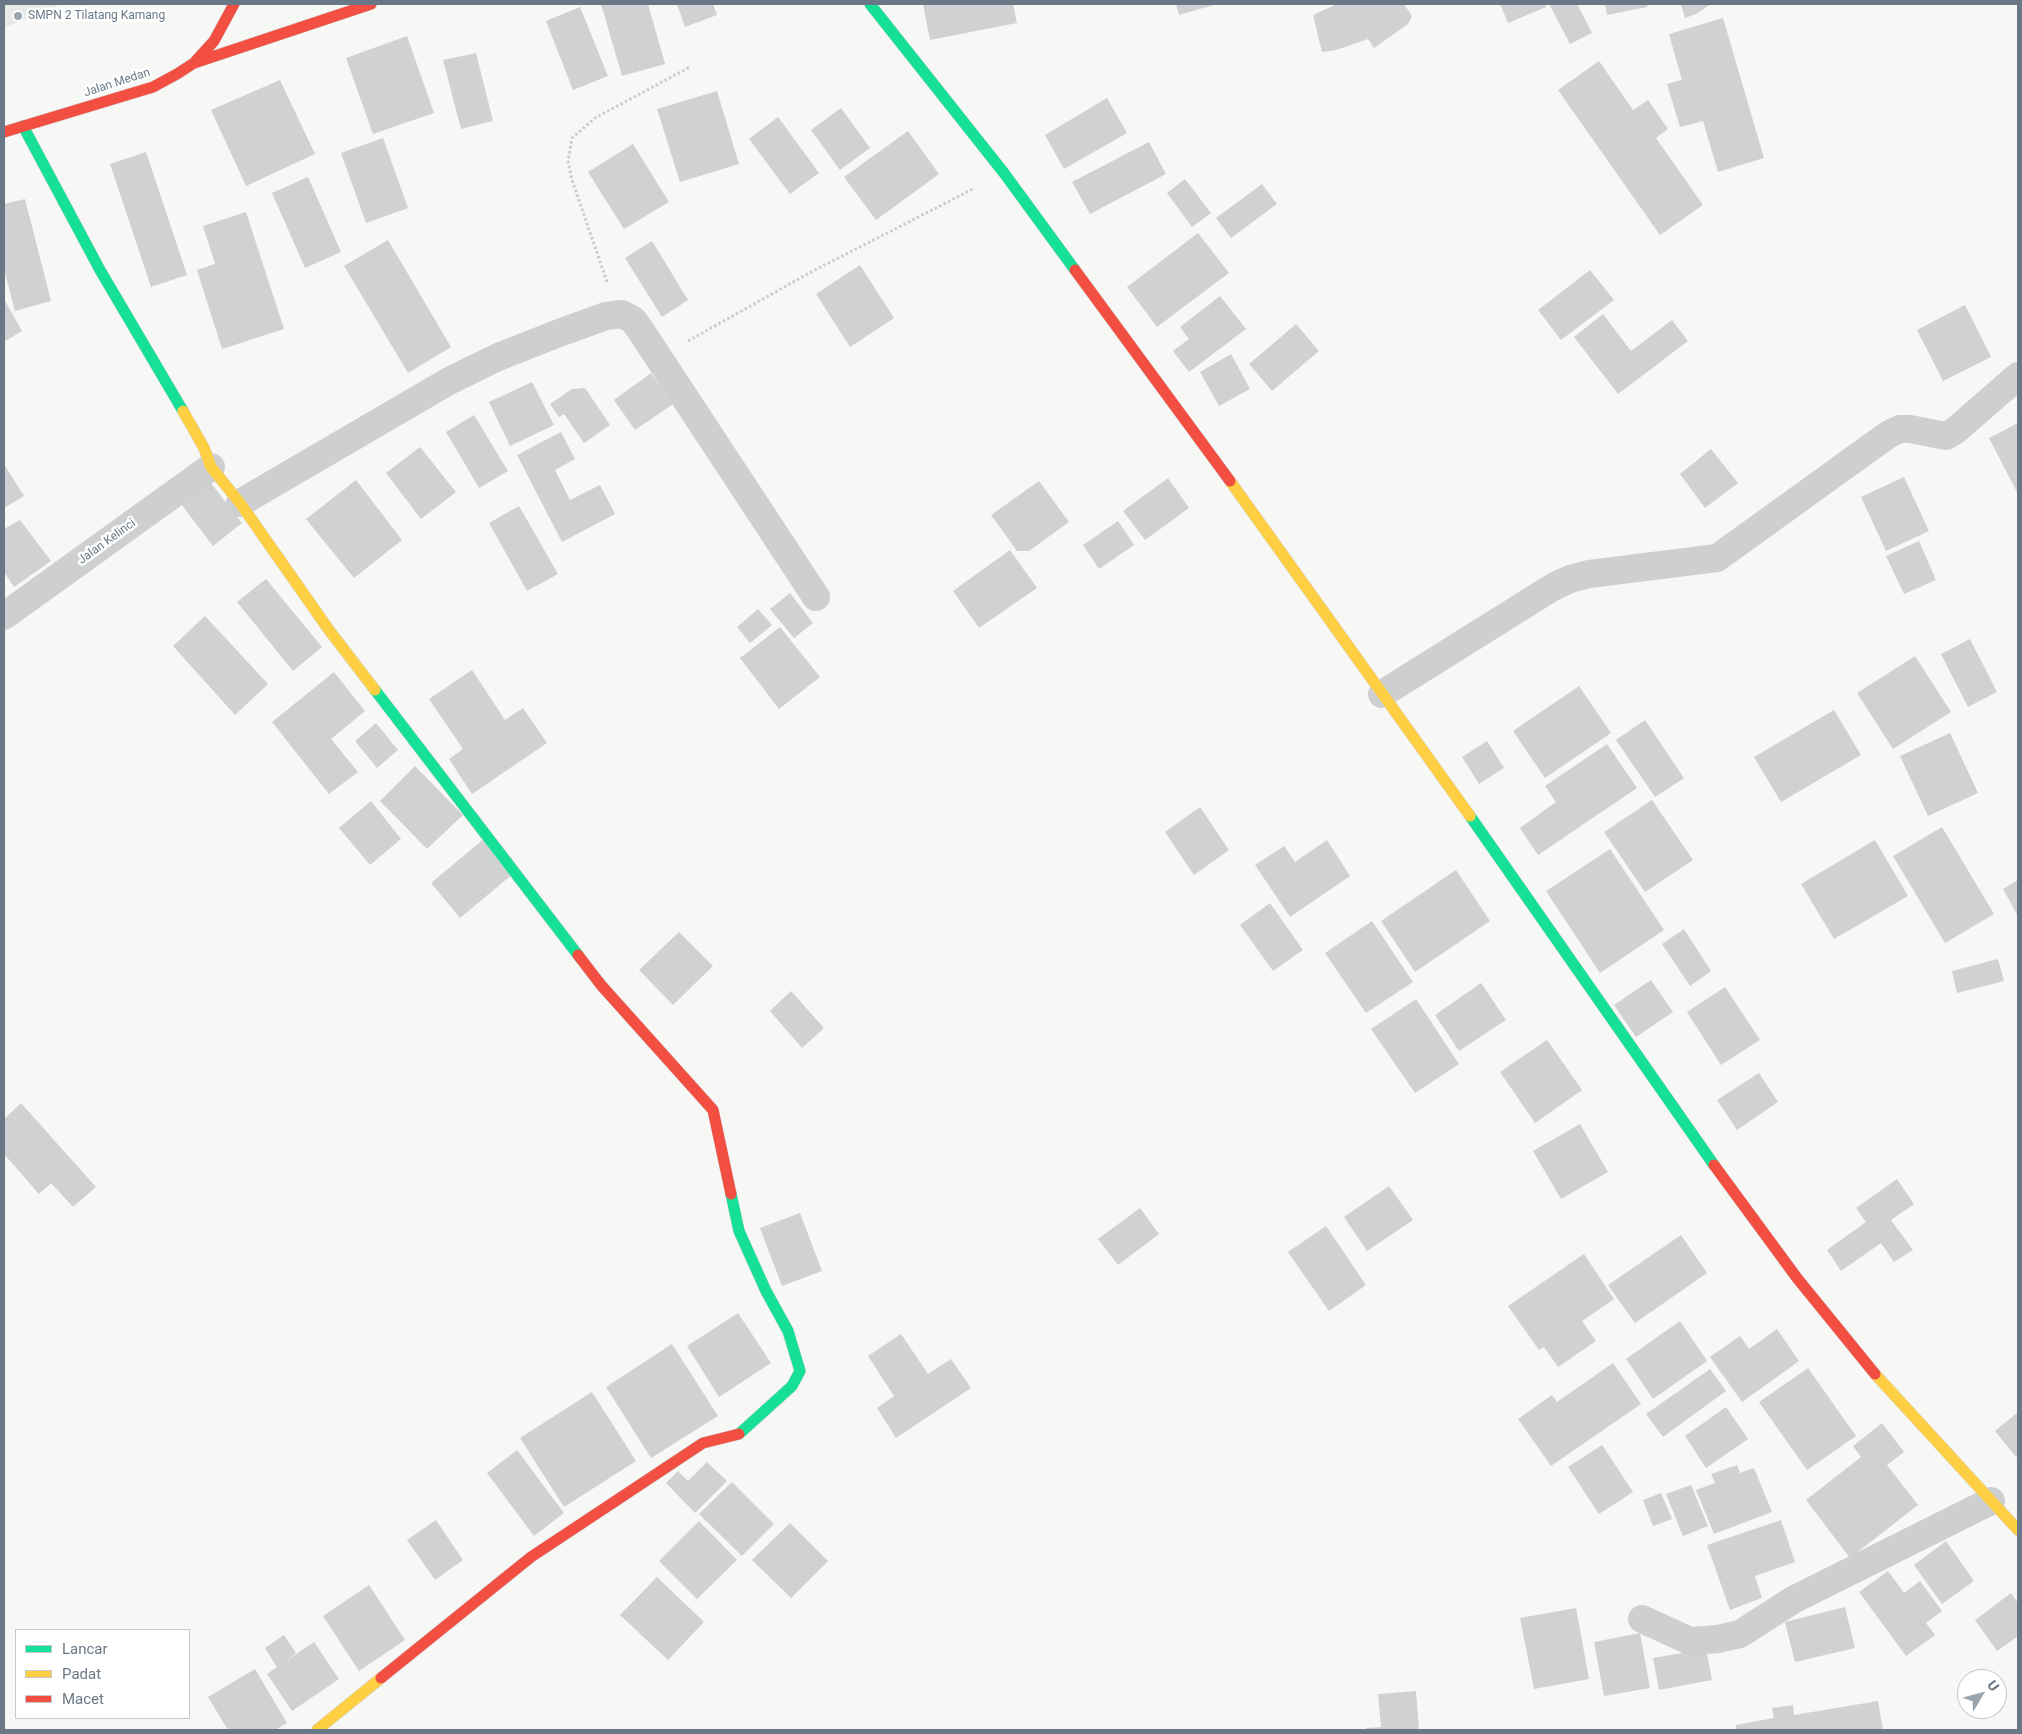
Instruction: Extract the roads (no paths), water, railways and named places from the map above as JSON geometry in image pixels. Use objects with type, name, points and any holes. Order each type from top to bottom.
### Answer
[{"type":"main road","name":"Jalan Medan","points":[[4,132],[153,87],[177,74],[194,63],[214,41],[234,4]]},
{"type":"main road","points":[[194,63],[371,4]]},
{"type":"main road","points":[[870,4],[1004,173],[1193,430],[1488,840],[1708,1157],[1797,1278],[1889,1392],[2018,1530]]},
{"type":"main road","points":[[23,126],[105,278],[204,448],[211,467],[240,503],[329,630],[601,985],[713,1110],[739,1231],[766,1291],[788,1331],[800,1371],[792,1386],[770,1408],[738,1434],[703,1443],[531,1558],[317,1730]]},
{"type":"street","points":[[240,503],[415,399],[457,377],[498,357],[559,333],[606,316],[622,314],[633,320],[816,597]]},
{"type":"street","points":[[1382,694],[1553,587],[1570,579],[1589,574],[1698,562],[1722,556],[1890,434],[1900,429],[1910,428],[1946,436],[1956,430],[2018,376]]},
{"type":"street","name":"Jalan Kelinci","points":[[4,616],[211,467]]},
{"type":"street","points":[[1642,1619],[1690,1641],[1718,1639],[1740,1634],[1793,1600],[1990,1501]]},
{"type":"place","name":"SMPN 2 Tilatang Kamang","points":[[18,16]]}]
